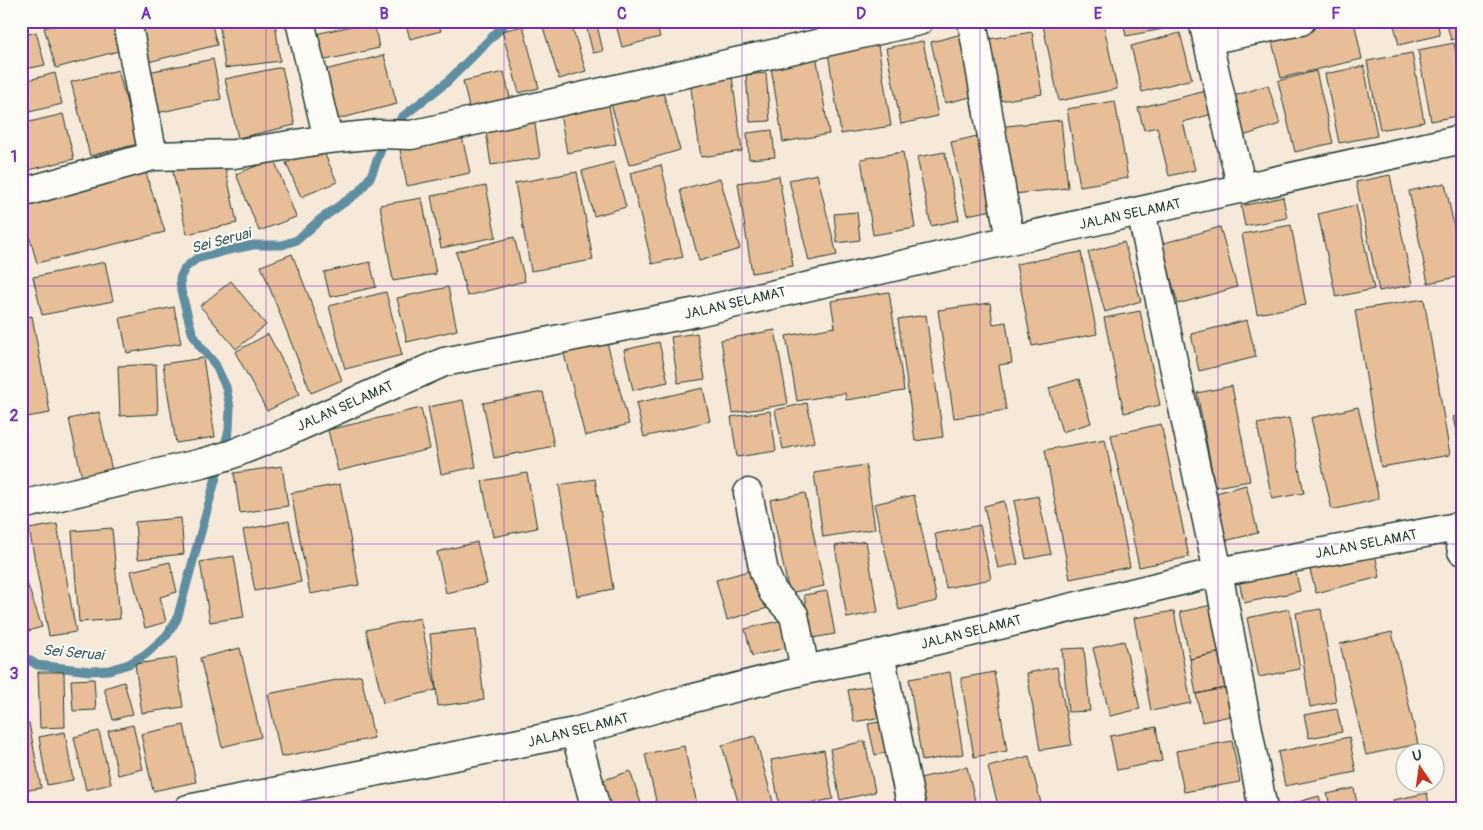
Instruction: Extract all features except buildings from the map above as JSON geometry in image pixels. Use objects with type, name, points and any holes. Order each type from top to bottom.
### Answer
[{"type":"street","points":[[126,21],[153,156]]},
{"type":"street","points":[[300,21],[328,139]]},
{"type":"street","points":[[21,192],[153,156],[234,154],[328,139],[378,134],[411,135],[919,21]]},
{"type":"street","points":[[972,21],[1010,240]]},
{"type":"street","points":[[1242,189],[1205,30],[1301,21]]},
{"type":"street","name":"JALAN SELAMAT","points":[[21,505],[202,463],[230,454],[289,431],[444,362],[697,312],[1462,139]]},
{"type":"street","points":[[1141,211],[1218,572],[1263,809]]},
{"type":"street","points":[[748,493],[764,572],[773,592],[794,615],[805,670]]},
{"type":"street","name":"JALAN SELAMAT","points":[[188,809],[278,800],[575,732],[805,670],[880,654],[1218,572],[1460,535]]},
{"type":"street","points":[[880,654],[912,809]]},
{"type":"street","points":[[575,732],[596,809]]},
{"type":"waterway","name":"Sei Seruai","points":[[21,655],[37,665],[90,671],[109,670],[129,664],[146,654],[167,635],[177,619],[229,430],[230,408],[226,387],[215,364],[199,345],[192,332],[181,291],[180,278],[185,268],[196,259],[229,250],[253,245],[282,245],[297,240],[321,219],[360,191],[371,176],[382,147],[402,117],[447,82],[508,21]]}]
